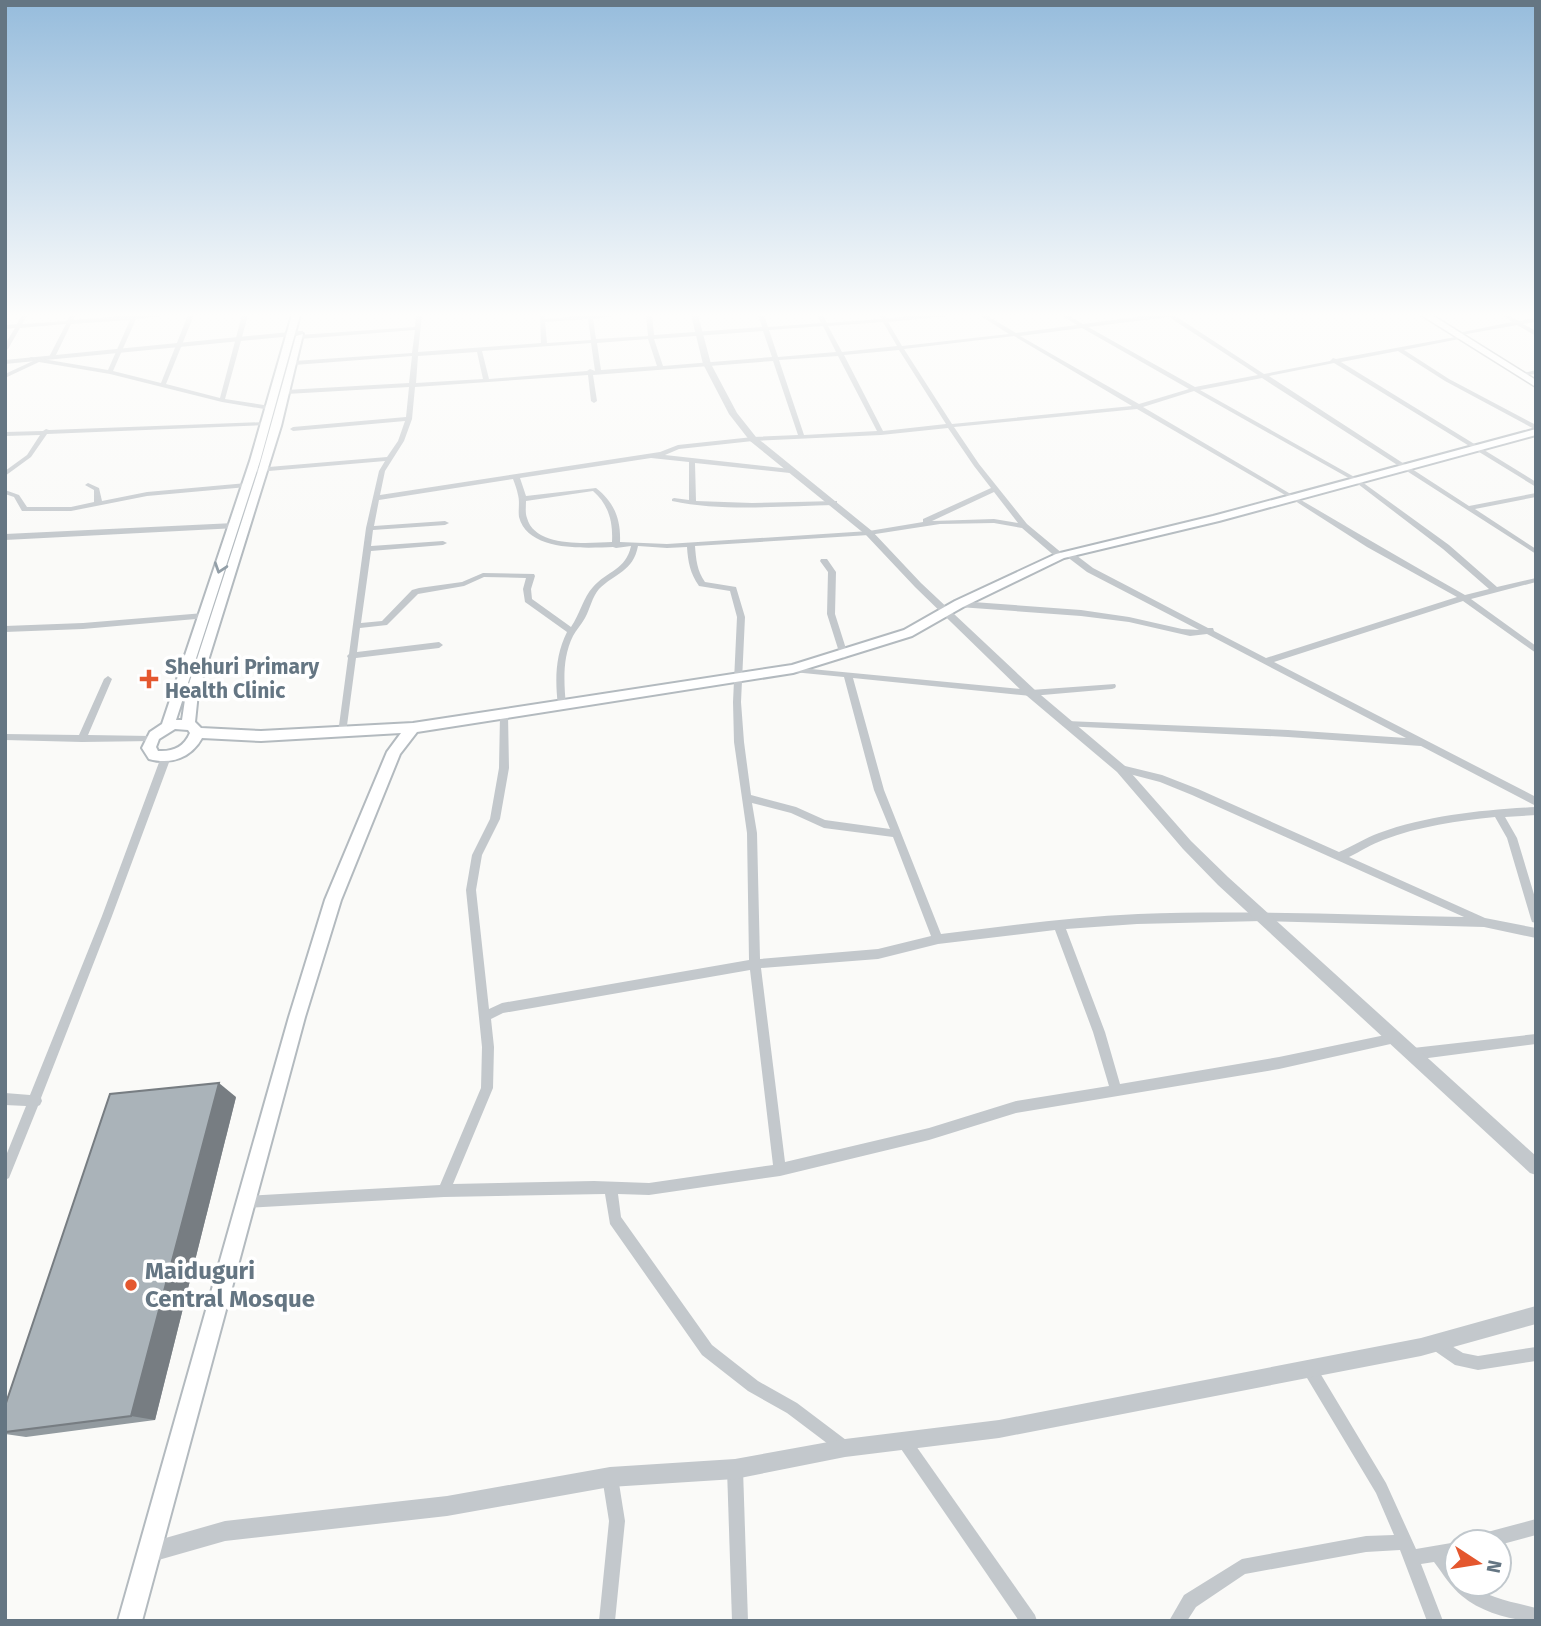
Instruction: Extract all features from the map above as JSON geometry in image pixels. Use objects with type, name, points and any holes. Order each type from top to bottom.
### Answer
[{"type":"main road","points":[[276,391],[266,424],[257,470],[247,485],[167,727],[150,739],[150,752],[166,757],[179,753],[192,734],[196,681],[257,470],[286,392]]},
{"type":"main road","points":[[167,727],[192,734],[261,736],[381,731],[504,715],[793,669],[908,633],[1064,555],[1294,498],[1536,430]]},
{"type":"main road","points":[[130,1621],[297,1017],[333,900],[394,752],[413,728]]},
{"type":"main road","points":[[381,731],[394,752]]},
{"type":"street","points":[[186,391],[270,408]]},
{"type":"street","points":[[222,400],[225,391]]},
{"type":"street","points":[[286,392],[310,391]]},
{"type":"street","points":[[342,733],[370,528],[382,471],[401,441],[409,419],[412,391]]},
{"type":"street","points":[[594,391],[594,401]]},
{"type":"street","points":[[721,391],[733,414],[753,439],[869,533],[918,585],[954,608],[1031,694],[1121,768],[1187,845],[1536,1167]]},
{"type":"street","points":[[787,391],[802,437]]},
{"type":"street","points":[[859,391],[881,433]]},
{"type":"street","points":[[927,391],[1024,526],[1064,555],[1536,802]]},
{"type":"street","points":[[1111,391],[1464,598],[1536,650]]},
{"type":"street","points":[[377,498],[649,455],[678,447],[753,439],[881,433],[1138,407],[1189,391]]},
{"type":"street","points":[[1198,391],[1356,480],[1446,547],[1495,590]]},
{"type":"street","points":[[1287,391],[1536,552]]},
{"type":"street","points":[[1382,391],[1536,485]]},
{"type":"street","points":[[1466,391],[1536,430]]},
{"type":"street","points":[[293,429],[409,419]]},
{"type":"street","points":[[5,434],[266,424]]},
{"type":"street","points":[[5,474],[29,456],[46,431]]},
{"type":"street","points":[[649,455],[667,460],[790,471]]},
{"type":"street","points":[[257,470],[389,459]]},
{"type":"street","points":[[692,461],[693,503]]},
{"type":"street","points":[[516,477],[523,499],[523,518],[533,533],[543,539],[575,546],[691,544],[869,533],[921,525],[994,521],[1024,526]]},
{"type":"street","points":[[88,485],[97,489],[97,502],[100,503]]},
{"type":"street","points":[[5,492],[17,496],[25,509],[33,511],[71,509],[147,494],[247,485]]},
{"type":"street","points":[[523,499],[594,489],[605,496],[611,506],[616,520],[616,546]]},
{"type":"street","points":[[921,525],[929,518],[995,489]]},
{"type":"street","points":[[1469,508],[1536,495]]},
{"type":"street","points":[[674,500],[752,505],[834,503]]},
{"type":"street","points":[[370,528],[446,523]]},
{"type":"street","points":[[5,537],[234,526]]},
{"type":"street","points":[[367,548],[443,543]]},
{"type":"street","points":[[562,706],[562,650],[597,586],[627,567],[635,544]]},
{"type":"street","points":[[691,544],[694,573],[702,584],[729,587],[736,591],[741,617],[737,702],[739,742],[749,798],[756,921],[755,964],[780,1170]]},
{"type":"street","points":[[824,561],[832,572],[831,614],[844,655]]},
{"type":"street","points":[[356,626],[384,624],[415,592],[464,584],[483,575],[531,576],[527,589],[528,600],[571,631]]},
{"type":"street","points":[[1267,661],[1464,598],[1536,580]]},
{"type":"street","points":[[954,608],[1046,610],[1130,619],[1198,634],[1210,630]]},
{"type":"street","points":[[5,629],[72,627],[204,616]]},
{"type":"street","points":[[351,656],[439,645]]},
{"type":"street","points":[[793,669],[1031,694],[1112,686]]},
{"type":"street","points":[[848,676],[879,790],[938,939]]},
{"type":"street","points":[[82,739],[108,680]]},
{"type":"street","points":[[444,1191],[487,1088],[488,1047],[471,890],[477,855],[495,819],[504,768],[504,715]]},
{"type":"street","points":[[1066,724],[1289,733],[1426,744]]},
{"type":"street","points":[[5,737],[150,739]]},
{"type":"street","points":[[5,1174],[36,1101],[166,757]]},
{"type":"street","points":[[1121,768],[1162,779],[1195,792],[1484,922]]},
{"type":"street","points":[[749,798],[793,810],[824,824],[896,834]]},
{"type":"street","points":[[1341,856],[1382,835],[1401,830],[1472,815],[1536,811]]},
{"type":"street","points":[[1497,813],[1512,838],[1536,919]]},
{"type":"street","points":[[484,1017],[502,1007],[755,964],[878,954],[938,939],[1059,925],[1137,919],[1262,917],[1484,922],[1536,933]]},
{"type":"street","points":[[1059,925],[1099,1032],[1116,1089]]},
{"type":"street","points":[[246,1202],[444,1191],[610,1187],[649,1189],[780,1170],[929,1134],[1016,1107],[1279,1063],[1395,1038]]},
{"type":"street","points":[[1413,1054],[1536,1039]]},
{"type":"street","points":[[5,1099],[36,1101]]},
{"type":"street","points":[[610,1187],[615,1219],[707,1350],[754,1386],[792,1408],[845,1448]]},
{"type":"street","points":[[148,1553],[225,1531],[447,1506],[610,1477],[735,1469],[845,1448],[999,1429],[1434,1342],[1536,1315]]},
{"type":"street","points":[[1434,1342],[1460,1360],[1478,1363],[1536,1354]]},
{"type":"street","points":[[1309,1368],[1381,1488],[1405,1542],[1434,1621]]},
{"type":"street","points":[[904,1441],[1030,1621]]},
{"type":"street","points":[[735,1469],[740,1621]]},
{"type":"street","points":[[607,1621],[617,1521],[610,1477]]},
{"type":"street","points":[[1513,1533],[1536,1527]]},
{"type":"street","points":[[1177,1621],[1190,1601],[1242,1567],[1366,1544],[1405,1542]]},
{"type":"street","points":[[1411,1558],[1443,1553]]},
{"type":"street","points":[[1438,1554],[1443,1561]]},
{"type":"street","points":[[1478,1598],[1536,1616]]},
{"type":"building","name":"Maiduguri Central Mosque","points":[[219,1083],[131,1416],[5,1432],[5,1406],[110,1094]]},
{"type":"place","name":"Shehuri Primary Health Clinic","points":[[149,679]]},
{"type":"place","name":"Maiduguri Central Mosque","points":[[131,1285]]}]
